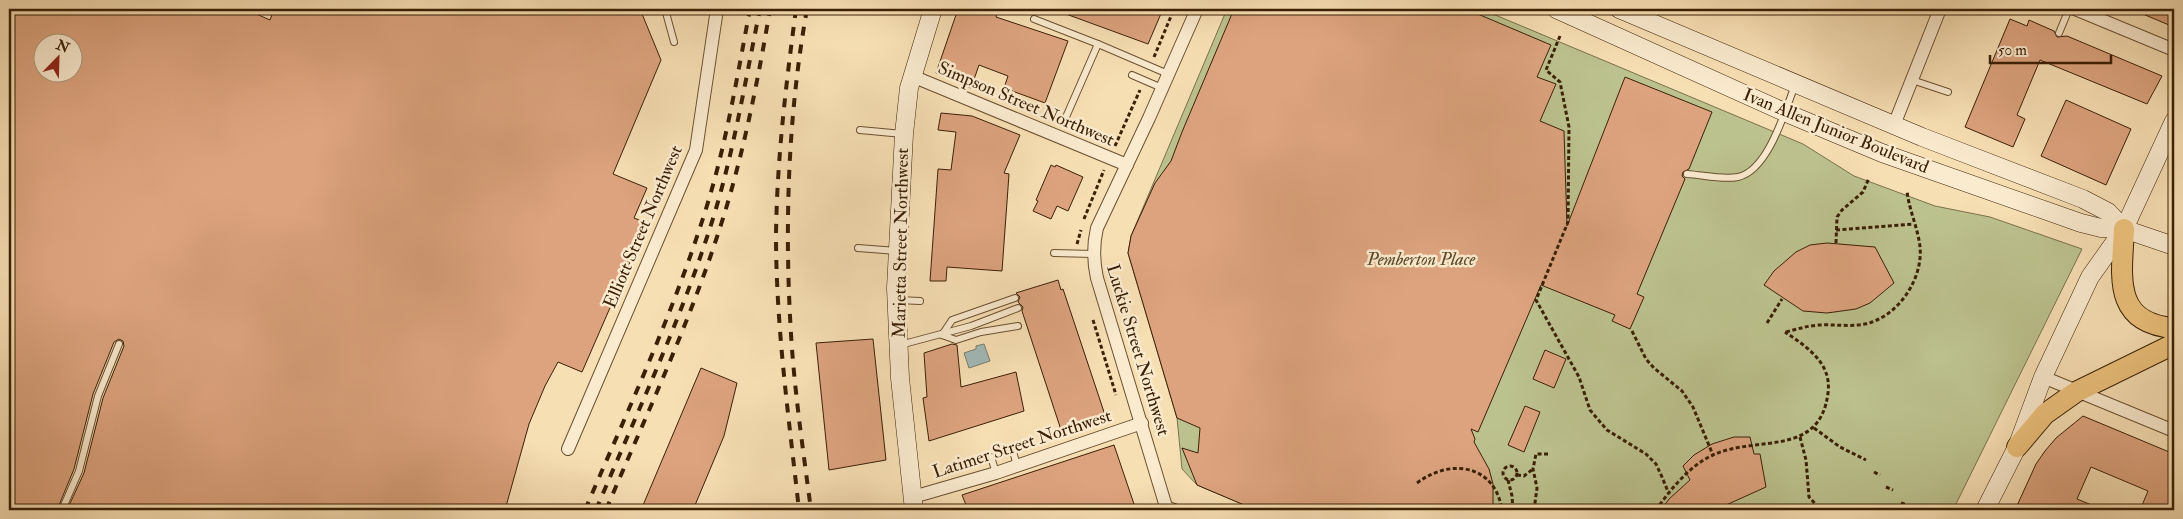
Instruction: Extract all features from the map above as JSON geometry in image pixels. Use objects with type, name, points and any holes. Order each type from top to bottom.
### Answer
[{"type":"main road","name":"Marietta Street Northwest","points":[[914,504],[900,378],[896,300],[904,134],[912,76],[933,9]]},
{"type":"main road","name":"Ivan Allen Junior Boulevard","points":[[1556,9],[1784,112],[1882,153],[2081,223],[2101,228],[2124,228],[2174,246]]},
{"type":"main road","name":"Ivan Allen Junior Boulevard","points":[[1619,9],[1894,125],[2083,200],[2108,212],[2124,228]]},
{"type":"main road","points":[[1985,510],[2017,447],[2043,378],[2090,277],[2124,228],[2174,120]]},
{"type":"main road","points":[[2124,228],[2122,280],[2126,301],[2133,311],[2142,317],[2156,324],[2174,328]]},
{"type":"main road","points":[[2017,447],[2045,414],[2076,392],[2174,344]]},
{"type":"street","name":"Elliott Street Northwest","points":[[568,449],[696,150],[717,9]]},
{"type":"street","name":"Luckie Street Northwest","points":[[1166,507],[1142,423],[1096,278],[1093,254],[1097,228],[1197,9]]},
{"type":"street","points":[[1894,125],[1940,9]]},
{"type":"street","points":[[2075,9],[2174,50]]},
{"type":"street","name":"Simpson Street Northwest","points":[[912,76],[1127,165]]},
{"type":"street","points":[[2043,378],[2174,431]]},
{"type":"street","name":"Latimer Street Northwest","points":[[914,504],[996,473],[1142,423]]},
{"type":"lane","points":[[665,9],[674,42]]},
{"type":"lane","points":[[2059,33],[2069,9]]},
{"type":"lane","points":[[1034,20],[1098,44],[1168,74]]},
{"type":"lane","points":[[1066,117],[1098,44]]},
{"type":"lane","points":[[1132,76],[1162,88]]},
{"type":"lane","points":[[1912,80],[1948,92]]},
{"type":"lane","points":[[1687,174],[1730,178],[1740,177],[1754,169],[1767,151],[1796,84]]},
{"type":"lane","points":[[860,130],[904,134]]},
{"type":"lane","points":[[858,248],[898,251]]},
{"type":"lane","points":[[1054,253],[1093,254]]},
{"type":"lane","points":[[942,335],[952,320],[1015,298]]},
{"type":"lane","points":[[896,300],[920,301]]},
{"type":"lane","points":[[898,345],[942,335],[1018,308]]},
{"type":"lane","points":[[979,323],[981,332]]},
{"type":"lane","points":[[942,335],[956,340],[981,332],[1018,326]]},
{"type":"lane","points":[[62,510],[79,471],[98,396],[119,344]]},
{"type":"lane","points":[[1013,451],[1017,466]]},
{"type":"lane","points":[[991,457],[996,473]]},
{"type":"lane","points":[[1166,507],[1183,510]]},
{"type":"path","points":[[1150,66],[1174,9]]},
{"type":"path","points":[[1560,36],[1546,70],[1560,82],[1570,127],[1568,222],[1536,300],[1579,377],[1590,410],[1607,430],[1646,454],[1656,464],[1668,494]]},
{"type":"path","points":[[1076,253],[1084,217],[1144,80]]},
{"type":"path","points":[[1836,243],[1837,217],[1842,210],[1863,192],[1869,178]]},
{"type":"path","points":[[1656,510],[1668,494],[1702,460],[1728,449],[1800,437],[1814,428],[1827,404],[1828,379],[1824,366],[1816,355],[1785,332],[1808,326],[1871,323],[1887,314],[1906,296],[1917,273],[1920,247],[1908,207],[1907,191]]},
{"type":"path","points":[[1836,230],[1914,224]]},
{"type":"path","points":[[1767,324],[1782,299]]},
{"type":"path","points":[[1091,313],[1118,402]]},
{"type":"path","points":[[1632,331],[1646,359],[1682,391],[1693,406],[1713,455]]},
{"type":"path","points":[[1814,428],[1840,447],[1866,460]]},
{"type":"path","points":[[1800,437],[1806,460],[1809,497],[1821,510]]},
{"type":"path","points":[[1534,510],[1537,488],[1533,469],[1536,454],[1548,454]]},
{"type":"path","points":[[1512,510],[1512,496],[1508,480],[1503,475],[1505,468],[1508,466],[1515,468],[1517,475]]},
{"type":"path","points":[[1417,483],[1428,474],[1450,468],[1471,471],[1492,483],[1498,494],[1502,510]]},
{"type":"path","points":[[1508,480],[1515,478],[1517,475],[1524,476],[1533,469]]},
{"type":"path","points":[[1874,472],[1880,475]]},
{"type":"path","points":[[1886,487],[1893,490]]},
{"type":"path","points":[[1901,503],[1907,505]]},
{"type":"green space","name":"Pemberton Place","points":[[1227,9],[1481,9],[1803,144],[1854,176],[1935,206],[1990,217],[2082,249],[1953,510],[1256,510],[1197,485],[1182,469],[1177,418],[1128,253],[1131,236]]},
{"type":"water","points":[[984,344],[990,361],[969,368],[964,353]]},
{"type":"building","points":[[9,9],[245,9],[270,20],[274,9],[640,9],[661,60],[613,174],[647,188],[634,218],[647,223],[582,372],[558,362],[545,386],[529,424],[505,510],[67,510],[84,473],[103,398],[124,346],[123,341],[119,339],[114,342],[93,394],[74,469],[57,510],[9,510]]},
{"type":"building","points":[[958,9],[998,9],[996,17],[1068,41],[1045,103],[1004,88],[1008,76],[979,65],[971,88],[936,73]]},
{"type":"building","points":[[1056,9],[1163,9],[1148,44]]},
{"type":"building","points":[[1234,9],[1466,9],[1551,45],[1537,77],[1556,84],[1540,121],[1564,131],[1567,226],[1625,77],[1712,112],[1689,169],[1683,172],[1682,176],[1685,179],[1637,294],[1644,297],[1630,329],[1612,321],[1615,315],[1541,285],[1478,432],[1471,429],[1475,439],[1474,442],[1489,469],[1493,484],[1493,510],[1256,510],[1197,485],[1182,448],[1198,453],[1200,428],[1177,418],[1128,253],[1131,236],[1155,183],[1171,161]]},
{"type":"building","points":[[2131,9],[2174,9],[2174,13],[2169,25]]},
{"type":"building","points":[[2010,19],[2027,26],[2029,20],[2054,31],[2057,37],[2067,36],[2162,76],[2147,104],[2040,60],[2017,115],[2025,119],[2013,147],[1965,127]]},
{"type":"building","points":[[2066,100],[2131,129],[2106,185],[2041,156]]},
{"type":"building","points":[[941,113],[972,116],[1020,135],[1004,173],[1009,174],[1002,271],[947,267],[946,281],[930,281],[938,169],[951,170],[956,132],[938,130]]},
{"type":"building","points":[[1051,165],[1055,167],[1056,165],[1083,177],[1068,211],[1057,206],[1051,219],[1033,211]]},
{"type":"building","points":[[1827,243],[1875,247],[1894,283],[1870,303],[1856,309],[1827,313],[1803,311],[1764,285],[1774,271],[1796,252],[1810,245]]},
{"type":"building","points":[[1058,280],[1061,290],[1063,289],[1107,421],[1063,436],[1022,311],[1023,307],[1018,302],[1020,297],[1016,293]]},
{"type":"building","points":[[873,339],[886,460],[829,470],[816,343]]},
{"type":"building","points":[[952,344],[957,345],[961,387],[1016,372],[1024,411],[929,441],[923,398],[927,397],[924,353]]},
{"type":"building","points":[[1545,350],[1566,359],[1554,388],[1533,379]]},
{"type":"building","points":[[701,368],[737,383],[724,436],[693,510],[641,510]]},
{"type":"building","points":[[1525,406],[1540,412],[1524,452],[1508,445]]},
{"type":"building","points":[[2083,416],[2174,454],[2174,510],[2140,510],[2148,491],[2091,467],[2077,499],[2104,510],[2015,510],[2036,464],[2045,451],[2056,438]]},
{"type":"building","points":[[1734,437],[1750,437],[1754,454],[1760,454],[1766,487],[1715,510],[1661,510],[1669,499],[1690,480],[1683,466],[1694,455],[1712,444]]},
{"type":"building","points":[[1114,445],[1136,510],[968,510],[962,495]]},
{"type":"railway","points":[[585,510],[679,288],[705,212],[725,137],[750,9]]},
{"type":"railway","points":[[596,510],[675,325],[703,250],[728,162],[760,9]]},
{"type":"railway","points":[[606,510],[669,364],[712,253],[744,139],[770,9]]},
{"type":"railway","points":[[796,9],[780,150],[776,235],[778,304],[799,510]]},
{"type":"railway","points":[[807,9],[800,51],[791,136],[788,264],[794,369],[811,510]]}]
